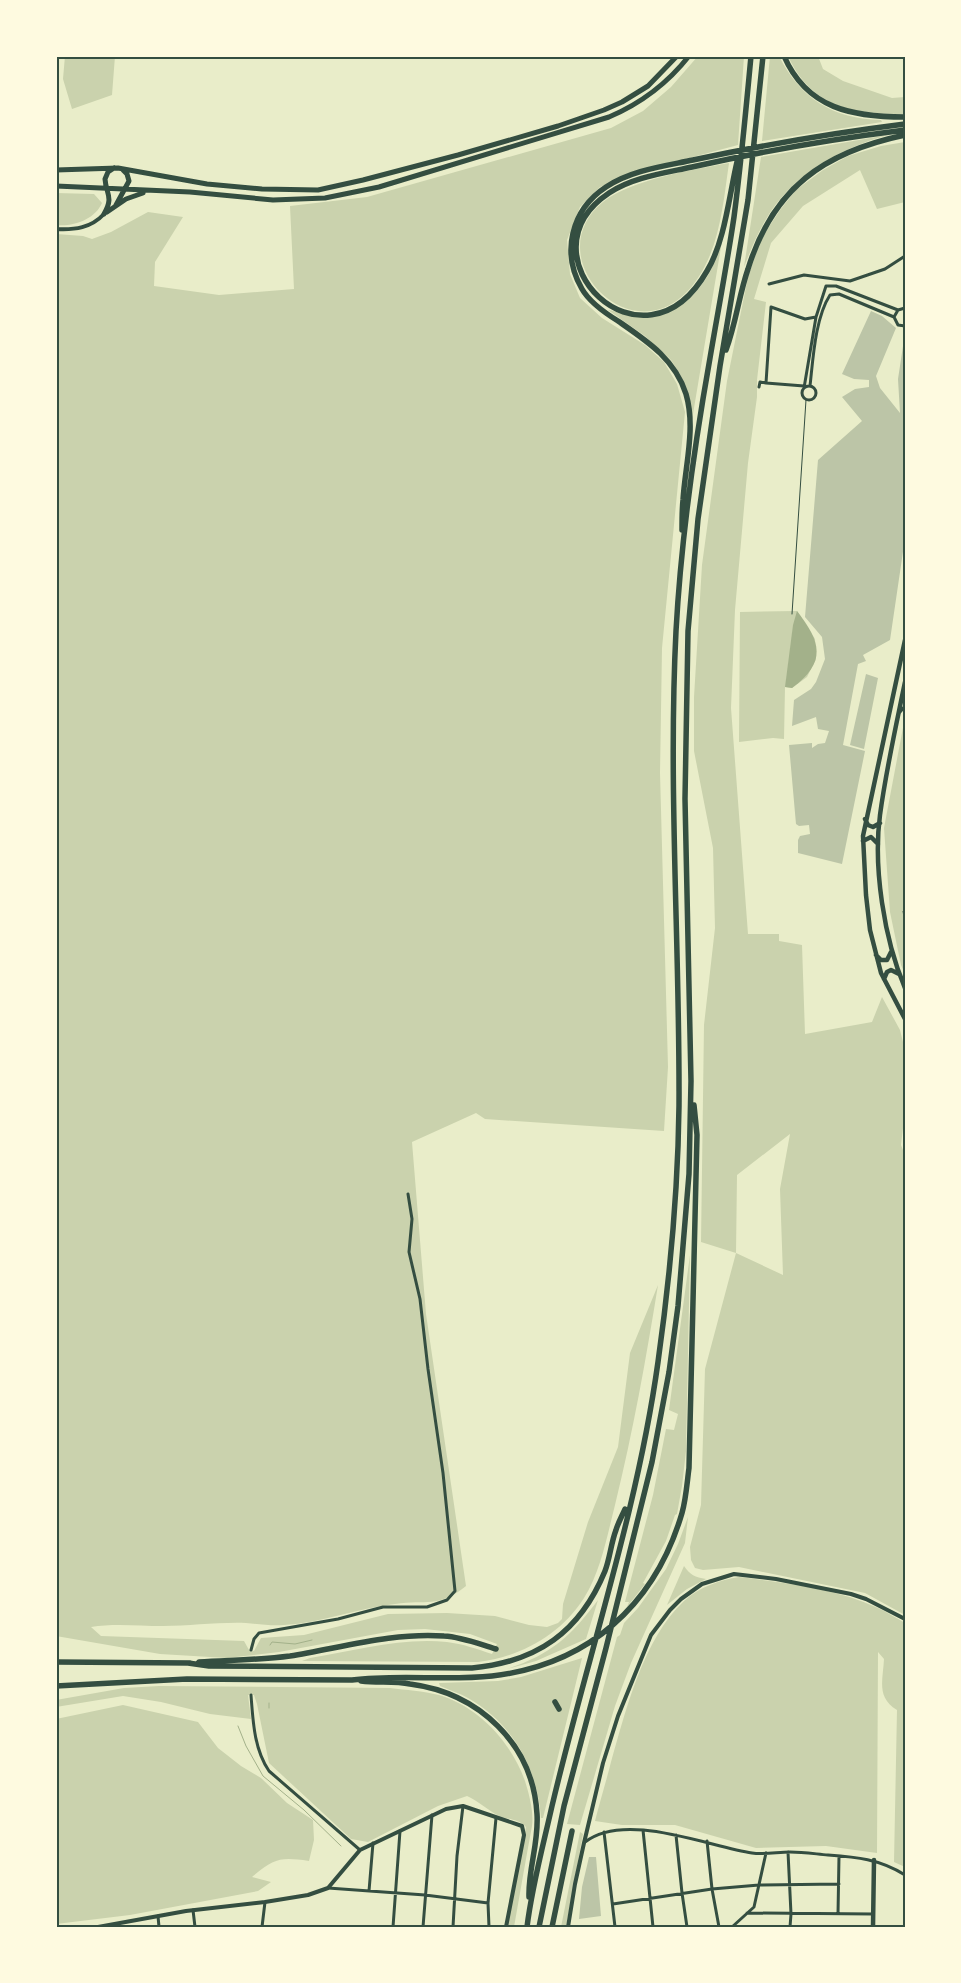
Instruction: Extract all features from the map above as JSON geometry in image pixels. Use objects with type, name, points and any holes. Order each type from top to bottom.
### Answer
[{"type":"highway","points":[[56,170],[118,168],[207,184],[262,189],[318,190],[458,155],[558,126],[604,110],[622,102],[648,86],[677,56]]},
{"type":"highway","points":[[56,186],[190,192],[290,200],[325,198],[379,187],[609,117],[640,102],[656,91],[689,56]]},
{"type":"highway","points":[[681,563],[694,455],[733,219],[751,56]]},
{"type":"highway","points":[[539,1927],[564,1806],[639,1517],[669,1372],[678,1306],[689,1174],[692,1081],[685,798],[688,631],[698,519],[720,366],[748,200],[763,56]]},
{"type":"highway","points":[[784,56],[790,70],[804,88],[819,100],[832,107],[857,114],[905,117]]},
{"type":"highway","points":[[527,1927],[530,1905],[561,1769],[632,1494],[658,1366],[671,1260],[676,1198],[679,1109],[673,784],[674,704],[682,500],[689,406],[680,379],[664,355],[588,298],[574,274],[571,237],[574,226],[584,208],[607,186],[643,172],[770,147],[905,124]]},
{"type":"highway","points":[[770,147],[905,130]]},
{"type":"highway","points":[[720,366],[732,333],[747,271],[755,247],[767,223],[784,198],[813,172],[840,156],[868,144],[905,135]]},
{"type":"highway","points":[[726,156],[644,178],[611,192],[595,205],[583,221],[577,241],[577,253],[581,272],[596,296],[613,308],[623,312],[651,315],[674,307],[697,287],[709,269],[719,240],[743,137]]},
{"type":"highway","points":[[104,214],[108,206],[109,189],[105,182],[106,175],[111,169],[118,168],[125,171],[128,185],[123,190],[116,205]]},
{"type":"highway","points":[[104,214],[116,205],[148,191]]},
{"type":"highway","points":[[352,1680],[372,1677],[458,1677],[500,1674],[518,1672],[558,1660],[585,1646],[626,1614],[655,1574],[673,1540],[682,1511],[689,1468],[697,1135],[692,1081]]},
{"type":"highway","points":[[188,1663],[209,1666],[472,1668],[493,1666],[524,1657],[537,1651],[570,1627],[591,1601],[606,1569],[616,1531],[632,1494]]},
{"type":"highway","points":[[56,1662],[188,1663],[270,1658],[423,1635],[446,1636],[472,1641],[496,1649]]},
{"type":"highway","points":[[56,1686],[187,1679],[352,1680],[410,1684],[442,1691],[465,1700],[494,1722],[506,1735],[516,1749],[530,1778],[537,1814],[537,1841],[529,1882],[530,1905]]},
{"type":"highway","points":[[555,1702],[559,1709]]},
{"type":"highway","points":[[552,1927],[572,1831]]},
{"type":"main road","points":[[905,640],[865,819],[863,841],[867,912],[876,954],[884,979],[905,1019]]},
{"type":"main road","points":[[905,682],[880,823],[879,845],[884,912],[891,950],[905,988]]},
{"type":"main road","points":[[865,819],[868,825],[873,827],[880,823]]},
{"type":"main road","points":[[863,841],[868,838],[874,838],[879,845]]},
{"type":"main road","points":[[876,954],[884,961],[889,958],[891,950]]},
{"type":"main road","points":[[884,979],[886,972],[891,970],[900,975]]},
{"type":"main road","points":[[873,1927],[874,1860]]},
{"type":"street","points":[[56,230],[83,228],[92,224],[104,214]]},
{"type":"street","points":[[769,284],[804,275],[850,280],[885,269],[905,256]]},
{"type":"street","points":[[810,386],[818,332],[823,312],[834,290],[832,285]]},
{"type":"street","points":[[759,387],[760,382],[804,387],[810,386],[816,391],[816,396],[813,400],[806,400],[802,394],[804,387],[816,317],[826,286],[832,285],[898,310],[905,308]]},
{"type":"street","points":[[824,292],[832,295],[846,296],[894,317],[898,325],[905,326]]},
{"type":"street","points":[[766,383],[770,307],[805,319],[816,317]]},
{"type":"street","points":[[894,317],[898,310]]},
{"type":"street","points":[[898,715],[905,706]]},
{"type":"street","points":[[251,1650],[254,1639],[259,1634],[382,1607],[427,1607],[448,1600],[455,1591],[446,1493],[420,1299],[409,1252],[412,1219],[408,1194]]},
{"type":"street","points":[[568,1927],[584,1843],[603,1763],[618,1716],[651,1635],[670,1610],[702,1584],[734,1574],[776,1578],[866,1598],[905,1619]]},
{"type":"street","points":[[251,1695],[259,1754],[269,1771],[360,1850]]},
{"type":"street","points":[[328,1888],[360,1850],[432,1814],[463,1806],[522,1826],[524,1835],[506,1927]]},
{"type":"street","points":[[452,1927],[463,1806]]},
{"type":"street","points":[[423,1927],[432,1814]]},
{"type":"street","points":[[489,1927],[488,1903],[496,1818]]},
{"type":"street","points":[[393,1927],[400,1830]]},
{"type":"street","points":[[584,1843],[593,1836],[604,1832],[643,1830],[707,1841],[753,1853],[788,1852],[874,1860],[905,1875]]},
{"type":"street","points":[[643,1830],[653,1927]]},
{"type":"street","points":[[604,1832],[616,1927]]},
{"type":"street","points":[[676,1835],[687,1927]]},
{"type":"street","points":[[707,1841],[712,1889],[719,1927]]},
{"type":"street","points":[[369,1891],[373,1843]]},
{"type":"street","points":[[788,1852],[790,1927]]},
{"type":"street","points":[[732,1927],[754,1907],[766,1853]]},
{"type":"street","points":[[838,1914],[839,1856]]},
{"type":"street","points":[[613,1904],[712,1889],[759,1885],[839,1884]]},
{"type":"street","points":[[98,1927],[127,1924],[193,1910],[308,1895],[328,1888],[425,1895],[488,1903]]},
{"type":"street","points":[[262,1927],[265,1902]]},
{"type":"street","points":[[193,1910],[195,1927]]},
{"type":"street","points":[[747,1913],[873,1914]]},
{"type":"street","points":[[158,1916],[159,1927]]},
{"type":"lane","points":[[792,614],[806,400]]},
{"type":"path","points":[[905,910],[903,911],[905,923]]},
{"type":"shaded area","points":[[65,56],[115,56],[112,95],[72,109],[63,79]]},
{"type":"shaded area","points":[[698,56],[744,56],[738,145],[633,173],[600,187],[580,207],[567,240],[570,274],[580,298],[602,318],[645,345],[664,362],[677,384],[685,412],[662,648],[660,773],[668,1067],[664,1131],[485,1119],[476,1113],[412,1142],[426,1314],[466,1586],[447,1598],[432,1602],[381,1606],[298,1624],[236,1623],[173,1626],[109,1625],[91,1627],[101,1636],[244,1641],[249,1650],[254,1651],[261,1638],[304,1635],[388,1614],[447,1613],[495,1616],[529,1625],[547,1627],[558,1623],[562,1619],[563,1604],[588,1522],[618,1447],[630,1353],[658,1285],[628,1450],[606,1541],[595,1576],[584,1598],[551,1634],[523,1650],[478,1662],[302,1661],[310,1658],[413,1641],[447,1642],[492,1654],[497,1644],[470,1634],[425,1629],[398,1630],[279,1652],[227,1658],[160,1654],[56,1636],[56,234],[83,236],[92,239],[111,232],[148,212],[183,217],[155,262],[154,286],[219,295],[294,289],[290,206],[367,197],[611,128],[643,111],[671,87]]},
{"type":"shaded area","points":[[770,56],[779,56],[797,84],[820,103],[848,115],[864,119],[881,120],[882,122],[762,141]]},
{"type":"shaded area","points":[[788,56],[818,56],[823,69],[843,81],[892,98],[905,97],[905,114],[868,112],[836,104],[822,97],[809,87]]},
{"type":"shaded area","points":[[888,135],[834,156],[802,177],[788,190],[765,221],[744,267],[761,157]]},
{"type":"shaded area","points":[[905,142],[905,202],[877,209],[860,170],[803,206],[771,243],[754,299],[766,302],[757,380],[757,397],[748,463],[735,610],[731,708],[748,934],[779,934],[779,941],[802,945],[805,1034],[872,1022],[882,997],[900,1030],[905,1050],[905,1111],[901,1145],[905,1155],[905,1615],[865,1593],[739,1567],[703,1570],[695,1568],[691,1560],[690,1547],[701,1505],[705,1369],[736,1253],[701,1242],[704,1025],[715,928],[713,848],[694,751],[694,697],[702,565],[727,381],[748,277],[761,239],[780,210],[796,190],[823,170],[848,156],[881,146]],"holes":[[[790,1134],[780,1189],[783,1275],[736,1253],[737,1175]]]},
{"type":"shaded area","points":[[729,163],[715,242],[705,266],[682,297],[655,310],[629,309],[606,297],[588,277],[580,252],[584,226],[603,202],[615,194],[646,181]]},
{"type":"shaded area","points":[[56,193],[94,194],[102,203],[99,209],[83,221],[70,225],[56,225]]},
{"type":"shaded area","points":[[721,247],[691,426],[680,374],[671,360],[645,336],[608,310],[638,317],[660,315],[670,311],[689,299],[697,291],[710,272]]},
{"type":"shaded area","points":[[797,611],[815,639],[816,659],[807,677],[792,688],[785,687],[784,739],[773,738],[739,742],[740,612]]},
{"type":"shaded area","points":[[797,611],[811,632],[817,651],[811,669],[792,688],[785,687],[793,625]]},
{"type":"shaded area","points":[[905,717],[905,974],[901,965],[890,912],[884,828]]},
{"type":"shaded area","points":[[690,1255],[686,1451],[677,1514],[666,1541],[643,1583],[645,1584],[627,1607],[629,1602],[625,1602],[653,1495],[666,1429],[674,1430],[678,1414],[669,1410]]},
{"type":"shaded area","points":[[688,1517],[685,1543],[631,1663],[615,1706],[580,1825],[567,1824],[617,1637],[620,1635],[624,1623],[638,1608],[666,1569]]},
{"type":"shaded area","points":[[684,1566],[693,1575],[706,1579],[687,1589],[667,1605]]},
{"type":"shaded area","points":[[739,1577],[828,1591],[862,1601],[905,1623],[905,1867],[894,1862],[897,1710],[890,1705],[883,1694],[884,1659],[878,1652],[877,1853],[826,1846],[756,1848],[675,1825],[622,1825],[595,1821],[630,1698],[657,1635],[670,1617],[690,1596],[710,1585]]},
{"type":"shaded area","points":[[598,1600],[586,1639],[536,1661],[507,1669],[536,1657],[559,1642],[579,1624]]},
{"type":"shaded area","points":[[582,1658],[543,1818],[541,1818],[539,1799],[528,1764],[510,1734],[484,1709],[465,1696],[440,1686],[439,1683],[498,1681],[521,1677]]},
{"type":"shaded area","points":[[159,1686],[390,1688],[439,1695],[467,1708],[492,1728],[511,1753],[525,1781],[531,1803],[532,1826],[514,1927],[507,1927],[526,1827],[520,1822],[497,1815],[467,1796],[438,1806],[368,1842],[351,1839],[269,1763],[254,1695],[248,1695],[251,1719],[210,1714],[161,1702],[123,1696],[56,1707],[56,1700],[124,1688]]},
{"type":"shaded area","points":[[123,1705],[198,1722],[218,1748],[241,1766],[261,1778],[287,1803],[313,1820],[314,1840],[309,1861],[284,1859],[272,1863],[252,1877],[271,1882],[258,1891],[130,1915],[56,1924],[56,1719]]},
{"type":"shaded area","points":[[580,1832],[583,1834],[566,1927],[561,1927]]},
{"type":"building","points":[[871,311],[882,316],[896,328],[876,376],[880,388],[900,413],[898,379],[905,333],[905,538],[890,640],[863,655],[866,661],[858,664],[843,745],[865,751],[842,864],[798,853],[798,840],[800,836],[810,834],[809,825],[799,826],[796,824],[789,745],[812,743],[812,748],[818,744],[825,743],[829,731],[818,729],[816,717],[792,726],[794,700],[811,689],[816,682],[825,659],[822,637],[805,617],[818,460],[862,421],[842,397],[855,389],[869,387],[869,380],[854,379],[842,374]]},
{"type":"building","points":[[866,674],[878,678],[864,749],[850,745]]},
{"type":"building","points":[[589,1857],[596,1857],[601,1916],[579,1919],[582,1887]]},
{"type":"waterway","points":[[270,1645],[272,1642],[295,1644],[312,1640]]},
{"type":"waterway","points":[[269,1703],[269,1708]]},
{"type":"waterway","points":[[238,1726],[246,1746],[263,1776],[304,1810],[341,1846]]}]
